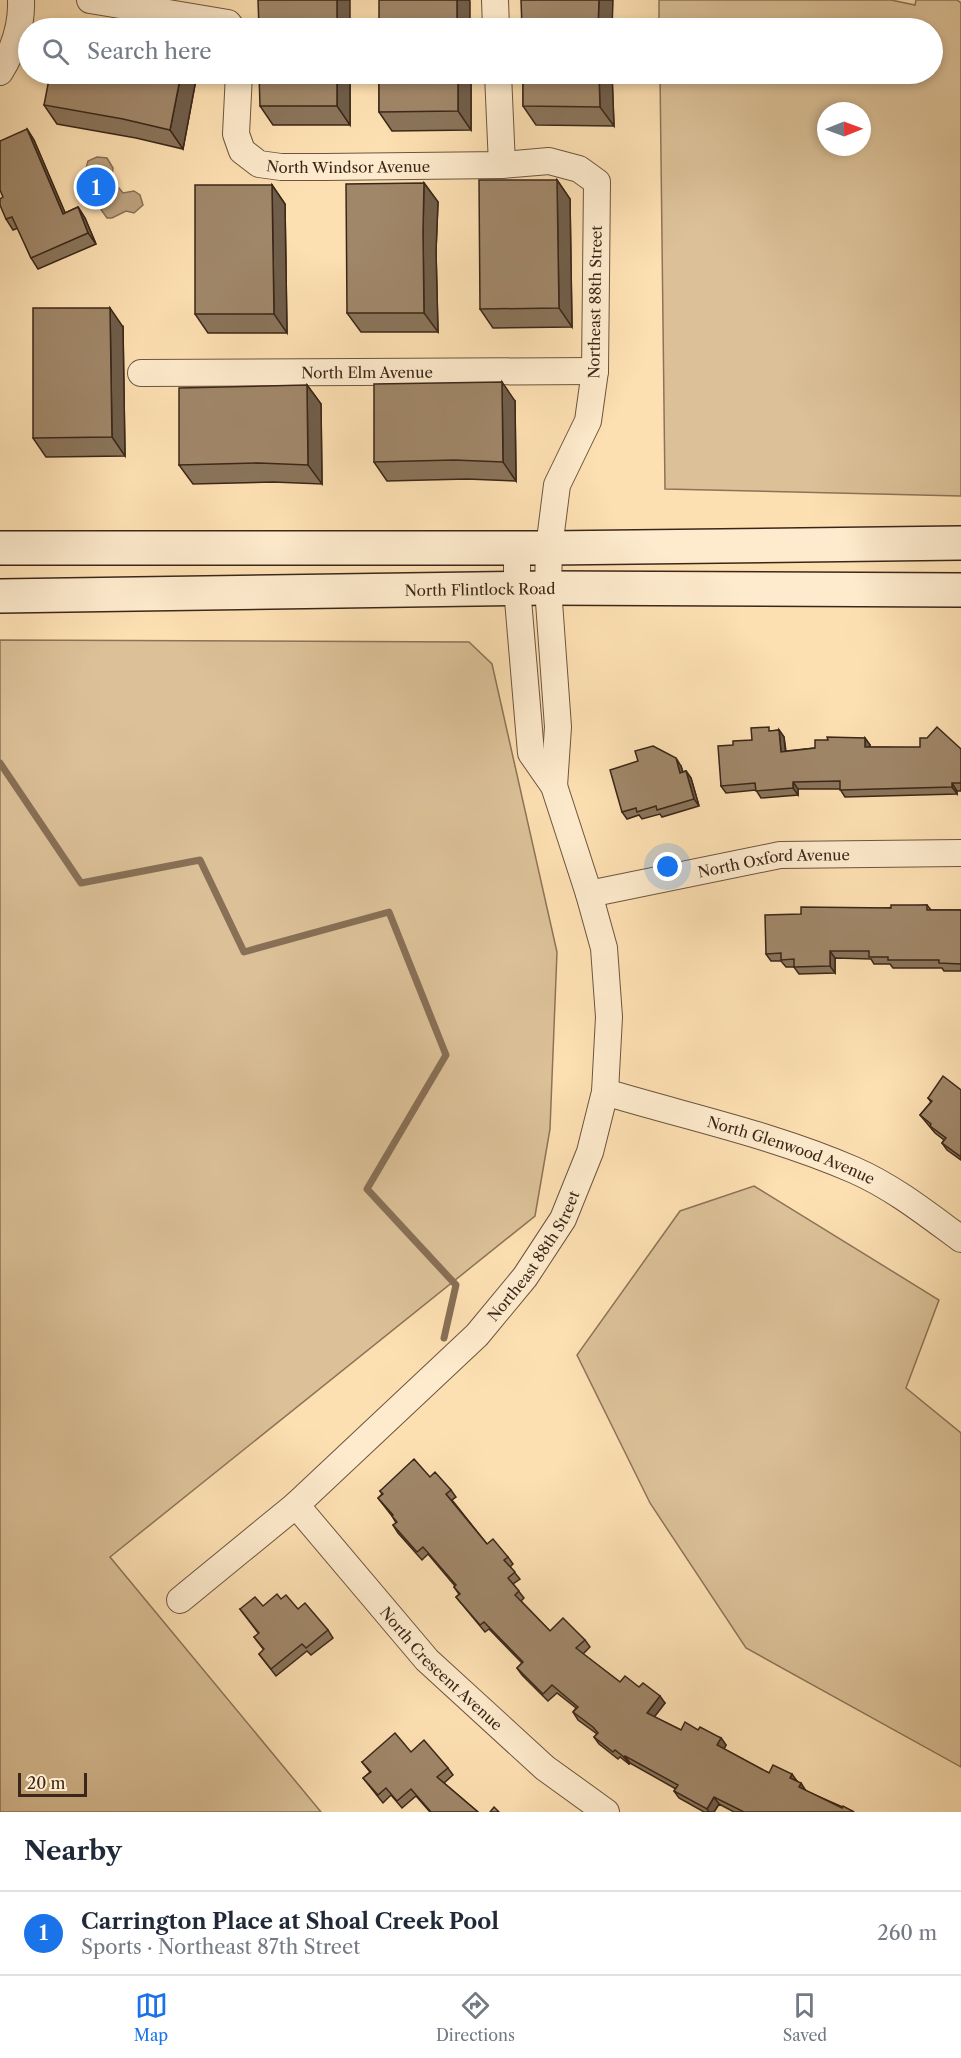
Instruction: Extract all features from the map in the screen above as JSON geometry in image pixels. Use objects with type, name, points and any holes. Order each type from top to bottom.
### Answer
[{"type":"main road","points":[[0,548],[549,548],[961,543]]},
{"type":"main road","name":"North Flintlock Road","points":[[0,596],[533,588],[961,590]]},
{"type":"street","points":[[20,18],[21,0]]},
{"type":"street","points":[[90,0],[198,18]]},
{"type":"street","points":[[495,0],[496,18]]},
{"type":"street","points":[[0,72],[10,56],[18,25]]},
{"type":"street","name":"North Windsor Avenue","points":[[238,84],[236,134],[242,151],[259,164],[281,167],[502,165]]},
{"type":"street","points":[[498,84],[502,165]]},
{"type":"street","name":"Northeast 88th Street","points":[[180,1600],[296,1505],[477,1335],[525,1277],[563,1219],[590,1152],[605,1092],[609,1017],[604,948],[554,786],[531,753],[533,588],[549,548],[557,485],[588,420],[595,370],[597,182],[579,169],[549,161],[502,165]]},
{"type":"street","name":"North Elm Avenue","points":[[141,373],[595,370]]},
{"type":"street","points":[[517,548],[533,588]]},
{"type":"street","name":"North Oxford Avenue","points":[[589,894],[780,855],[961,853]]},
{"type":"street","name":"North Glenwood Avenue","points":[[605,1092],[741,1130],[797,1148],[855,1171],[904,1198],[961,1239]]},
{"type":"street","name":"North Crescent Avenue","points":[[296,1505],[427,1660],[545,1768],[606,1812]]},
{"type":"shaded area","points":[[659,0],[891,0],[915,5],[916,0],[957,0],[961,3],[961,496],[665,489],[660,84],[943,84],[943,18],[659,18]]},
{"type":"shaded area","points":[[97,157],[107,158],[113,168],[112,177],[106,182],[113,191],[118,187],[123,193],[134,191],[140,195],[143,205],[134,213],[126,211],[107,218],[100,208],[82,201],[83,172],[85,172],[88,161]]},
{"type":"shaded area","points":[[0,640],[469,642],[492,664],[557,952],[550,1129],[535,1216],[110,1557],[321,1812],[0,1812]]},
{"type":"shaded area","points":[[754,1186],[939,1300],[906,1388],[961,1433],[961,1767],[746,1648],[650,1503],[577,1355],[680,1211]]},
{"type":"building","points":[[258,0],[337,0],[337,18],[259,18]]},
{"type":"building","points":[[379,0],[457,0],[457,18],[379,18]]},
{"type":"building","points":[[521,0],[599,0],[598,18],[522,18]]},
{"type":"building","points":[[48,84],[179,84],[170,130],[44,105]]},
{"type":"building","points":[[259,84],[337,84],[337,106],[260,106]]},
{"type":"building","points":[[379,84],[458,84],[458,111],[379,112]]},
{"type":"building","points":[[523,84],[599,84],[600,107],[523,106]]},
{"type":"building","points":[[27,129],[63,214],[78,207],[88,233],[31,258],[12,217],[6,219],[0,205],[0,199],[3,197],[0,190],[0,141]]},
{"type":"building","points":[[479,180],[557,180],[559,308],[480,309]]},
{"type":"building","points":[[424,183],[424,313],[347,313],[346,184]]},
{"type":"building","points":[[195,185],[272,185],[274,314],[195,314]]},
{"type":"building","points":[[33,308],[110,308],[112,437],[33,438]]},
{"type":"building","points":[[502,382],[503,462],[454,460],[374,462],[374,384]]},
{"type":"building","points":[[307,385],[308,465],[259,463],[179,465],[179,388]]},
{"type":"building","points":[[769,727],[769,731],[779,730],[781,752],[815,748],[815,740],[828,740],[827,737],[865,738],[865,747],[920,747],[920,738],[927,738],[937,727],[961,749],[961,783],[952,783],[952,787],[840,790],[840,781],[793,782],[793,788],[756,791],[755,783],[721,786],[718,746],[733,745],[733,741],[752,740],[751,728]]},
{"type":"building","points":[[653,746],[676,758],[680,773],[686,771],[694,799],[657,810],[656,806],[637,812],[636,808],[622,812],[610,770],[638,761],[635,751]]},
{"type":"building","points":[[891,905],[927,905],[927,910],[961,910],[961,964],[939,963],[939,960],[888,960],[888,957],[869,957],[869,951],[830,951],[830,966],[794,967],[794,959],[781,960],[781,953],[766,954],[765,915],[801,914],[801,907],[891,908]]},
{"type":"building","points":[[943,1076],[961,1090],[961,1157],[942,1143],[946,1138],[920,1115],[932,1101],[928,1098]]},
{"type":"building","points":[[414,1459],[430,1477],[435,1472],[451,1490],[446,1494],[487,1544],[493,1539],[508,1557],[504,1560],[515,1572],[508,1578],[519,1591],[515,1595],[550,1631],[563,1618],[585,1640],[576,1648],[620,1682],[625,1676],[639,1687],[643,1683],[660,1696],[647,1713],[681,1730],[685,1722],[698,1730],[700,1727],[721,1738],[717,1745],[769,1773],[773,1765],[792,1774],[790,1778],[801,1783],[799,1787],[854,1812],[744,1812],[714,1797],[707,1809],[674,1791],[678,1785],[615,1750],[613,1752],[594,1737],[598,1733],[593,1727],[573,1712],[578,1707],[552,1685],[543,1694],[517,1668],[523,1662],[484,1622],[480,1625],[456,1597],[460,1594],[454,1587],[456,1585],[423,1547],[417,1552],[393,1525],[397,1522],[378,1498],[383,1494],[380,1491]]},
{"type":"building","points":[[277,1594],[281,1599],[286,1595],[298,1609],[305,1603],[328,1630],[306,1648],[302,1644],[271,1669],[259,1654],[264,1649],[254,1637],[259,1633],[240,1609],[255,1597],[263,1606]]},
{"type":"building","points":[[395,1733],[411,1752],[424,1740],[448,1768],[437,1777],[478,1812],[431,1812],[411,1789],[397,1801],[386,1788],[378,1795],[363,1778],[371,1772],[362,1762]]},
{"type":"waterway","points":[[0,763],[81,883],[200,860],[244,952],[389,912],[446,1055],[367,1189],[456,1285],[444,1338]]},
{"type":"place","name":"Carrington Place at Shoal Creek Pool","points":[[96,187]]}]
